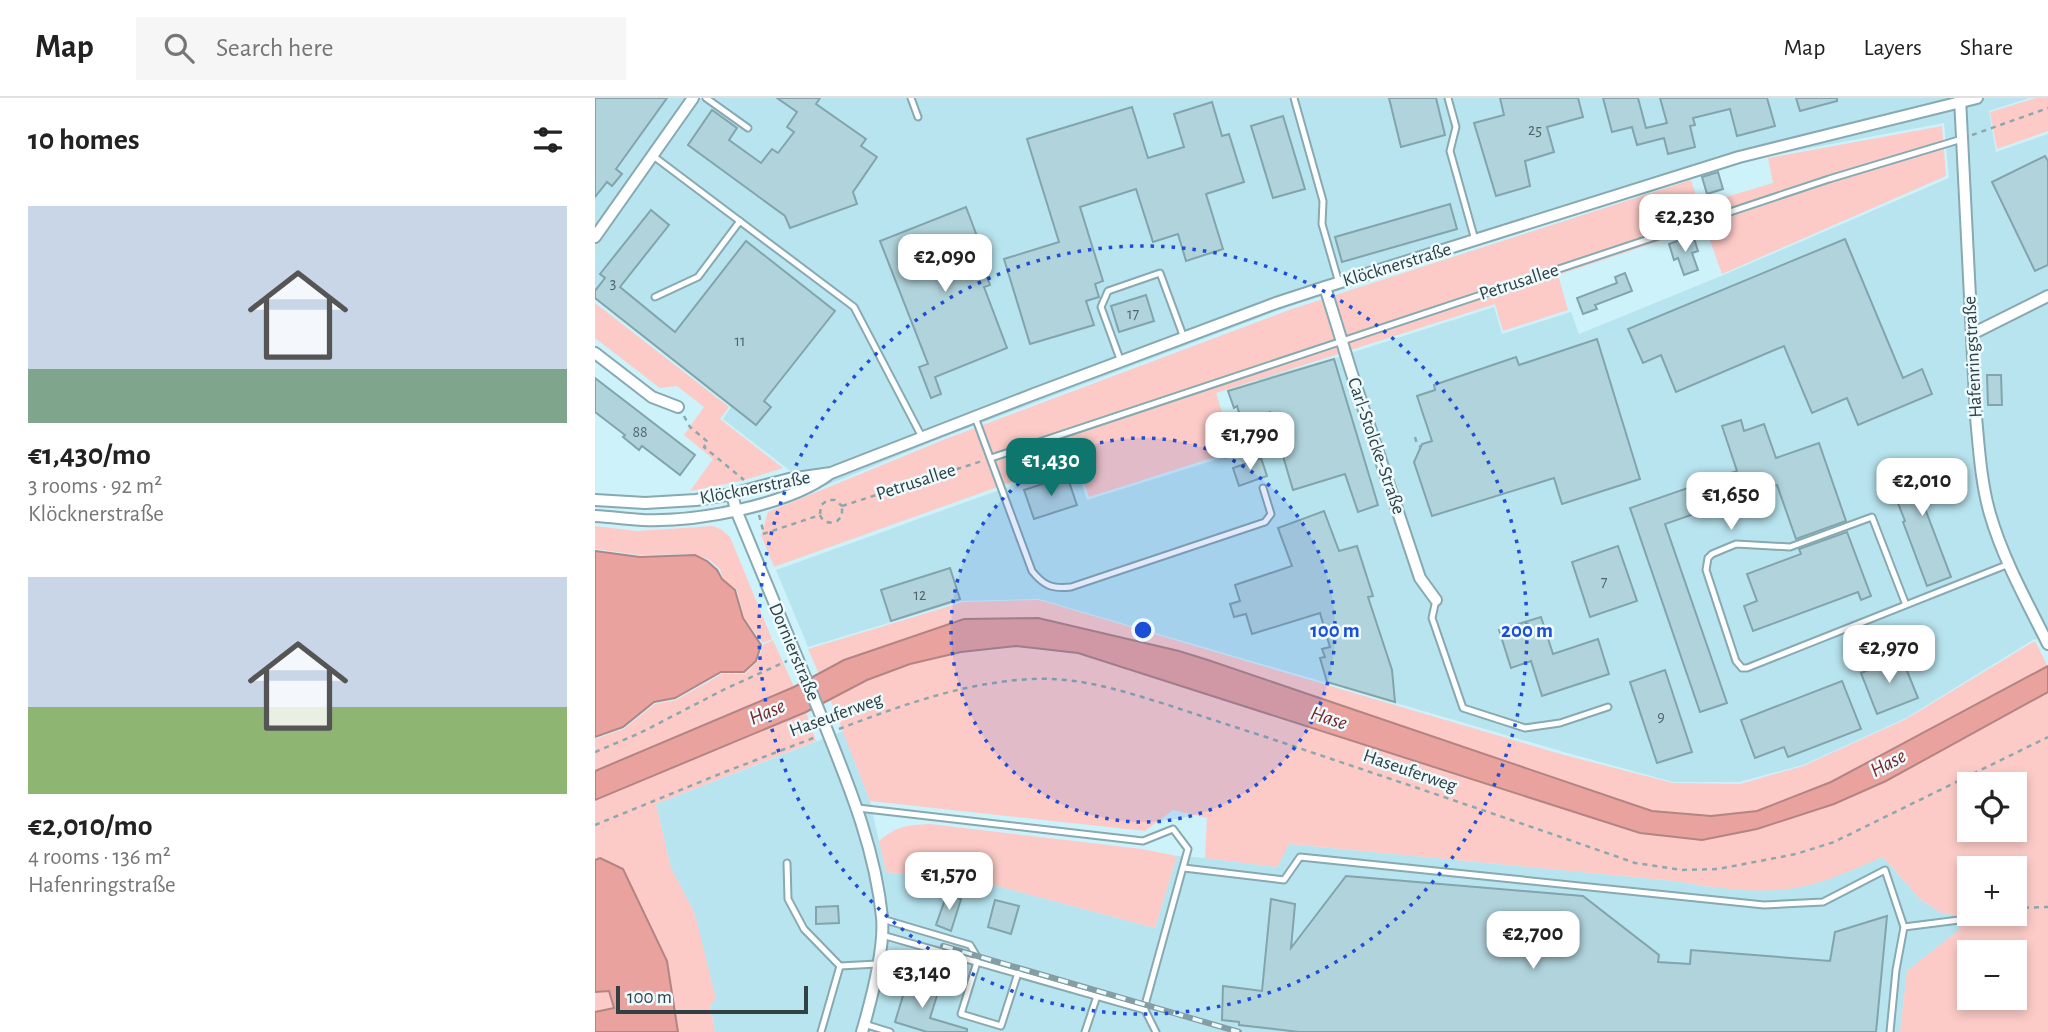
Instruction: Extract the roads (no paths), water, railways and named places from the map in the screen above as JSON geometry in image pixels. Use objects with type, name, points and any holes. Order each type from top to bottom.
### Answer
[{"type":"street","points":[[595,237],[693,98]]},
{"type":"street","name":"Klöcknerstraße","points":[[595,516],[645,520],[697,517],[781,498],[815,484],[831,473],[922,437],[1325,287],[1739,157],[1960,100],[1977,98]]},
{"type":"street","name":"Hafenringstraße","points":[[1960,100],[1981,469],[1990,514],[2009,564],[2048,644]]},
{"type":"street","name":"Carl-Stolcke-Straße","points":[[1325,287],[1420,578],[1436,600]]},
{"type":"street","points":[[1972,334],[2048,296]]},
{"type":"street","points":[[595,353],[652,397],[678,407]]},
{"type":"street","name":"Klöcknerstraße","points":[[595,500],[645,503],[696,500],[789,479],[831,473]]},
{"type":"street","name":"Dornierstraße","points":[[732,494],[748,540],[858,808],[875,872],[882,919],[881,935],[863,1028]]},
{"type":"lane","points":[[706,98],[748,128]]},
{"type":"lane","points":[[911,98],[918,117]]},
{"type":"lane","points":[[1294,98],[1323,201],[1322,224],[1339,283]]},
{"type":"lane","points":[[1448,98],[1456,127],[1450,151],[1475,240]]},
{"type":"lane","name":"Petrusallee","points":[[991,458],[1829,179],[1962,139]]},
{"type":"lane","points":[[652,155],[854,307],[922,437]]},
{"type":"lane","points":[[655,297],[698,276],[740,221]]},
{"type":"lane","points":[[1121,362],[1101,307],[1108,291],[1160,273],[1184,338]]},
{"type":"lane","points":[[975,417],[1033,572],[1042,584],[1057,589],[1071,587],[1265,522],[1271,514],[1263,488]]},
{"type":"lane","points":[[1906,605],[1871,517],[1790,547],[1736,544],[1712,554],[1706,564],[1736,661],[1742,668],[1759,664],[2009,564]]},
{"type":"lane","points":[[1436,600],[1432,618],[1463,708],[1525,728],[1560,723],[1608,707]]},
{"type":"lane","points":[[858,808],[1143,841],[1173,829],[1188,849],[1145,1010],[1156,1032]]},
{"type":"lane","points":[[1184,868],[1284,880],[1300,857],[1764,905],[1823,902],[1885,870],[1905,927],[1896,970],[1890,1032]]},
{"type":"lane","points":[[787,863],[788,900],[804,929],[840,966],[877,964]]},
{"type":"lane","points":[[882,919],[969,945],[977,962],[961,1014],[1001,1026],[1018,973]]},
{"type":"lane","points":[[1905,927],[1957,920]]},
{"type":"lane","points":[[881,935],[1145,1010]]},
{"type":"lane","points":[[821,1032],[840,966]]},
{"type":"lane","points":[[1086,1032],[1097,996]]},
{"type":"lane","points":[[863,1028],[890,1032]]},
{"type":"water","points":[[595,551],[640,557],[695,555],[707,561],[735,590],[743,618],[761,645],[756,661],[744,672],[721,672],[675,698],[654,702],[623,727],[595,737]]},
{"type":"water","name":"Hase","points":[[1038,618],[1208,660],[1652,811],[1711,816],[1757,811],[1831,782],[2048,666],[2048,692],[1886,781],[1834,804],[1757,829],[1702,840],[1640,833],[1078,653],[1016,646],[961,652],[910,664],[867,680],[806,712],[595,800],[595,771],[794,687],[844,660],[964,619]]},
{"type":"water","points":[[600,858],[623,869],[667,961],[678,1032],[595,1032],[595,1012],[614,1008],[609,991],[595,992],[595,860]]},
{"type":"railway","points":[[943,946],[1239,1032]]}]
